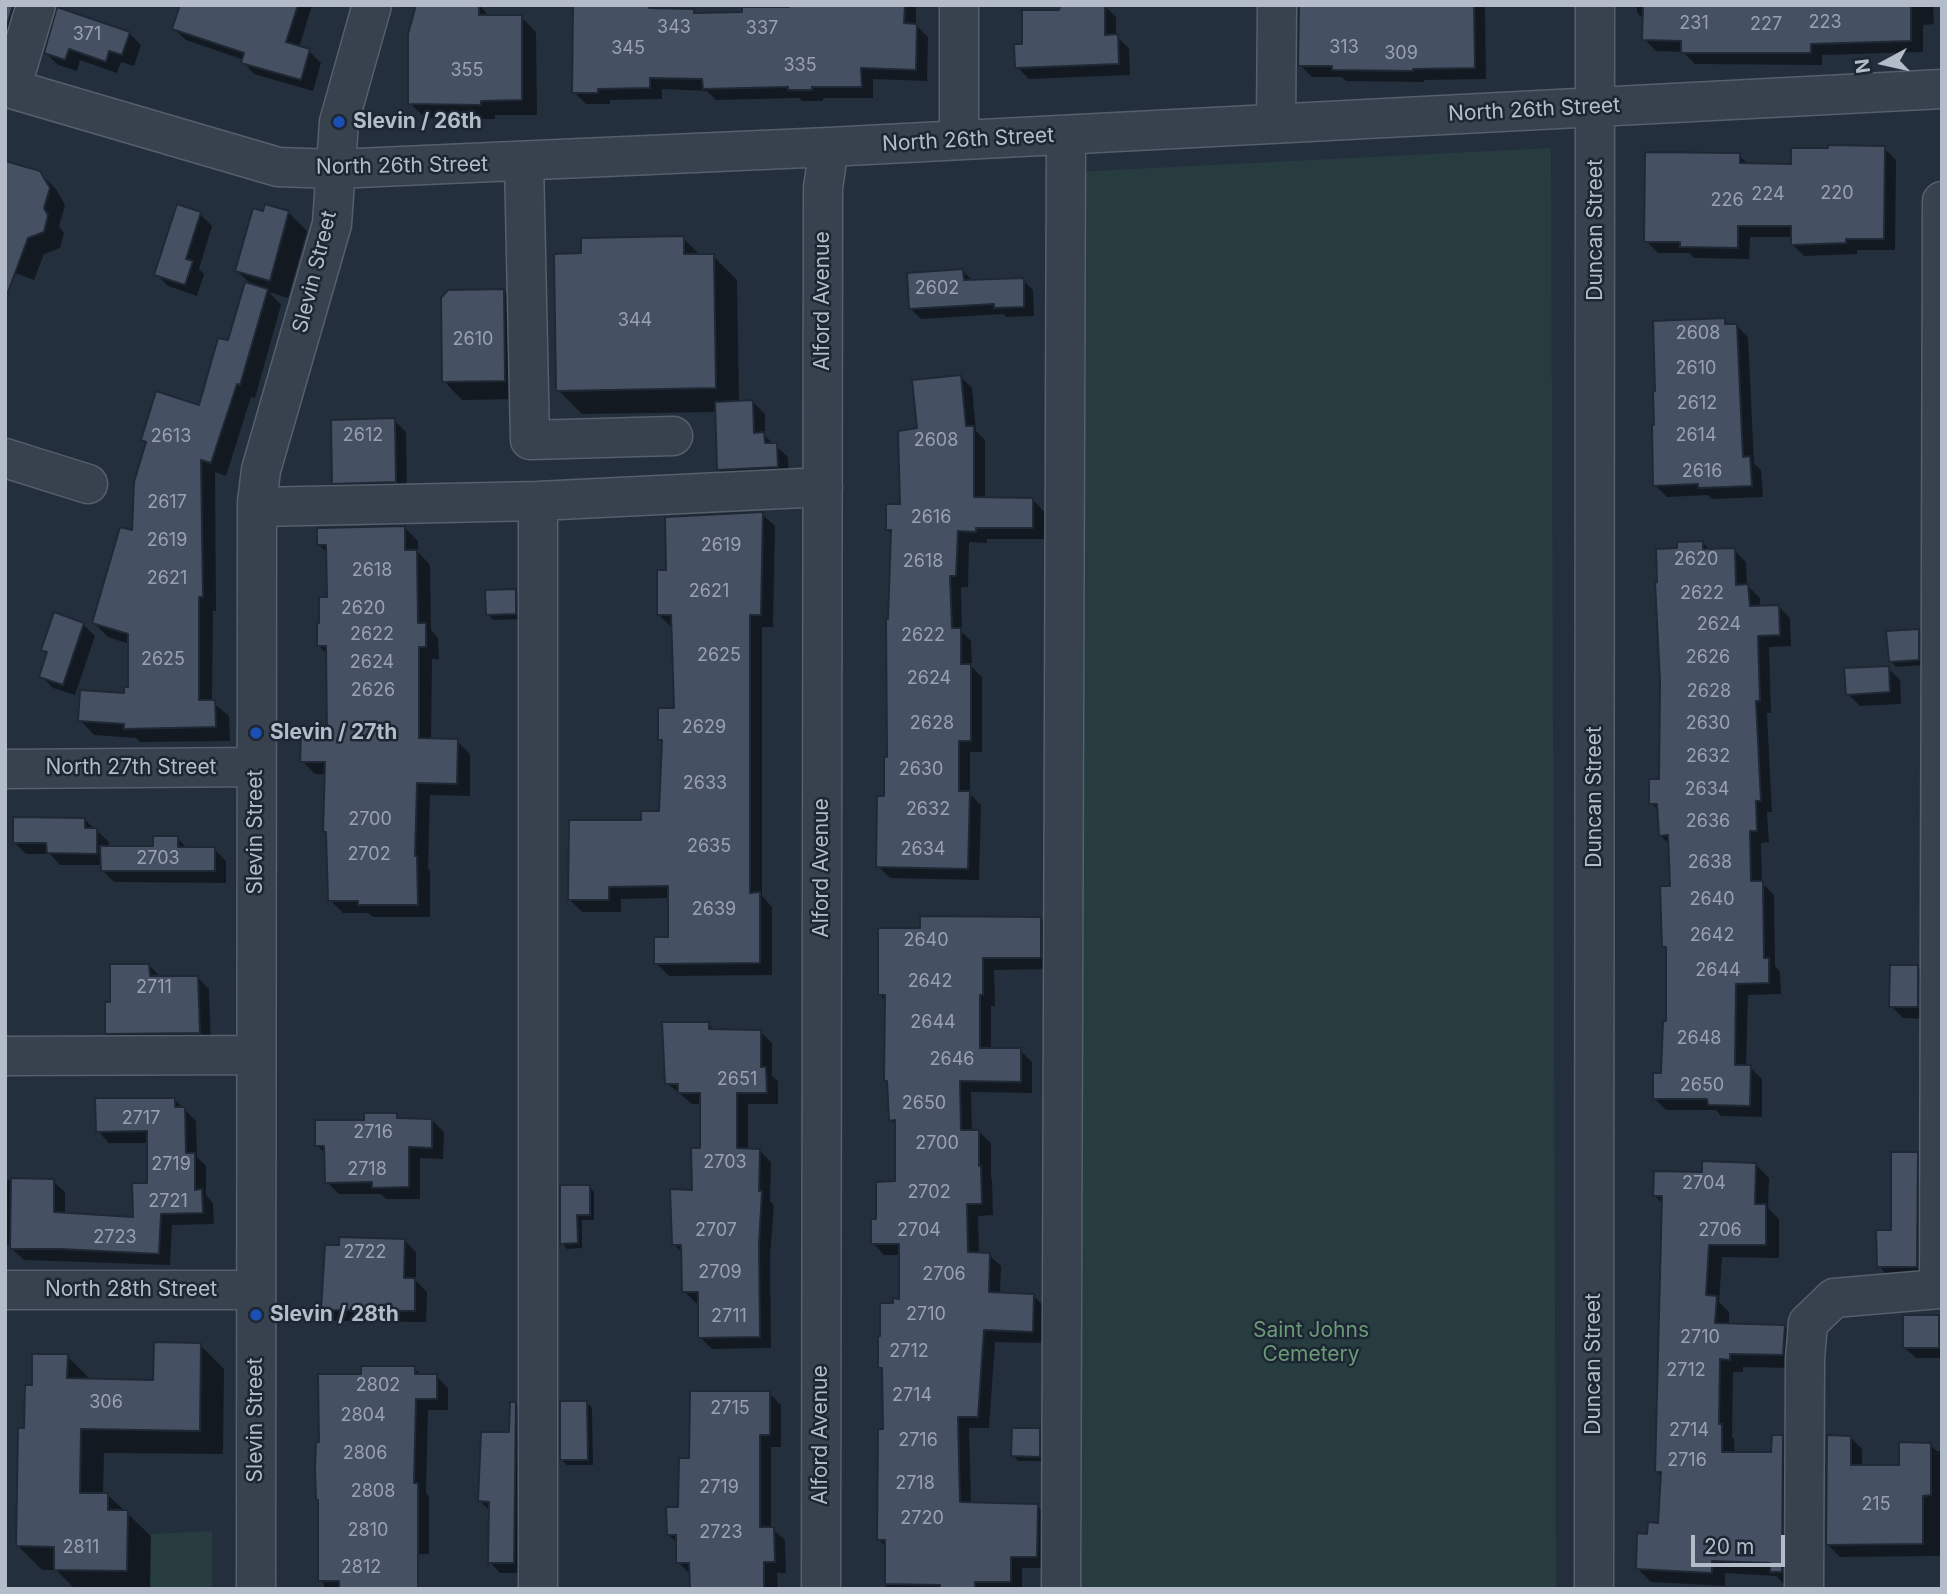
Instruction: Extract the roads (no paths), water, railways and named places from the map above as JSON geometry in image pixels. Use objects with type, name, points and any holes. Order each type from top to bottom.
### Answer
[{"type":"street","points":[[8,88],[36,5]]},
{"type":"street","name":"Slevin Street","points":[[256,1589],[258,507],[261,470],[332,223],[339,122],[372,5]]},
{"type":"street","points":[[958,5],[958,141]]},
{"type":"street","points":[[1276,123],[1277,5]]},
{"type":"street","name":"Duncan Street","points":[[1594,1589],[1595,5]]},
{"type":"street","name":"North 26th Street","points":[[8,88],[278,167],[335,169],[958,141],[1942,89]]},
{"type":"street","points":[[1061,1589],[1066,135]]},
{"type":"street","name":"Alford Avenue","points":[[821,1589],[823,188],[829,147]]},
{"type":"street","points":[[524,162],[530,440],[673,436]]},
{"type":"street","points":[[1804,1589],[1805,1358],[1808,1323],[1834,1298],[1939,1289],[1942,201]]},
{"type":"street","points":[[5,458],[88,484]]},
{"type":"street","points":[[258,507],[538,501],[823,487]]},
{"type":"street","points":[[538,501],[538,1589]]},
{"type":"street","name":"North 27th Street","points":[[5,769],[256,767]]},
{"type":"street","points":[[5,1056],[256,1055]]},
{"type":"street","name":"North 28th Street","points":[[5,1290],[256,1290]]},
{"type":"place","name":"Slevin / 26th","points":[[339,122]]},
{"type":"place","name":"Slevin / 27th","points":[[256,733]]},
{"type":"place","name":"Slevin / 28th","points":[[256,1315]]},
{"type":"park label","name":"Saint Johns Cemetery","points":[[1311,1343]]}]
